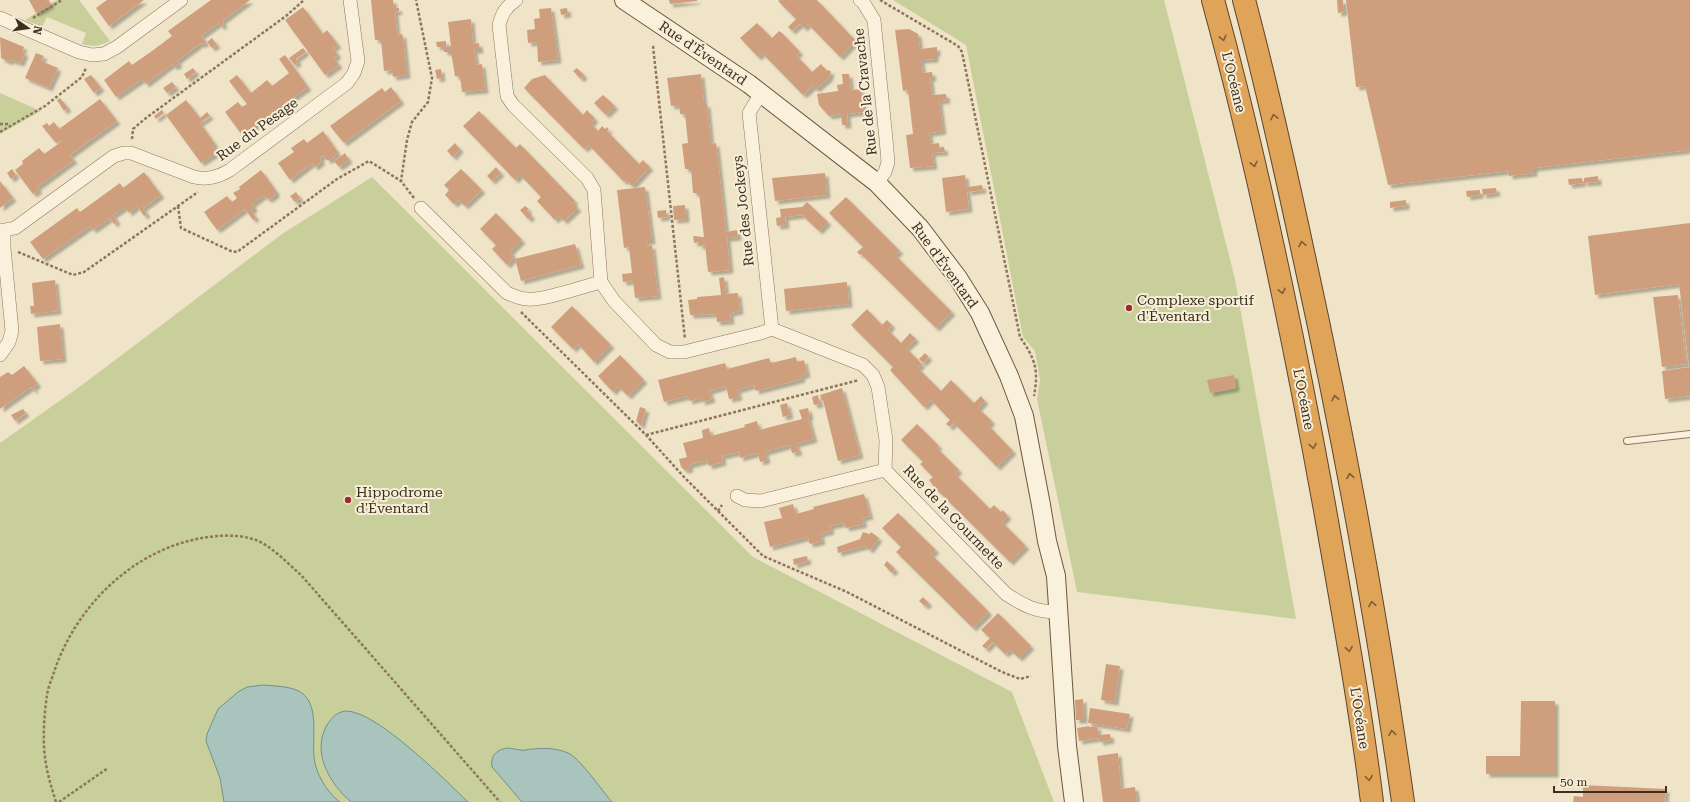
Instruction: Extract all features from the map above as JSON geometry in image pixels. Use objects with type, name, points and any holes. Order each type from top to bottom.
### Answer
[{"type":"highway","name":"L’Océane","points":[[1214,0],[1264,206],[1309,425],[1340,597],[1372,802]]},
{"type":"highway","points":[[1244,0],[1272,110],[1342,437],[1363,550],[1403,802]]},
{"type":"street","points":[[0,18],[79,52],[92,55],[104,54],[117,47],[180,0]]},
{"type":"street","name":"Rue du Pesage","points":[[2,231],[15,228],[114,156],[124,153],[131,153],[194,177],[210,178],[230,170],[347,83],[354,73],[358,61],[350,0]]},
{"type":"street","points":[[516,0],[508,5],[502,14],[499,25],[507,96],[513,105],[587,178],[594,190],[601,282],[614,301],[656,345],[670,352],[684,352],[772,329]]},
{"type":"street","name":"Rue d'Éventard","points":[[624,0],[761,93],[877,183],[920,228],[958,278],[980,313],[1009,376],[1024,416],[1047,541],[1056,576],[1067,746],[1074,802]]},
{"type":"street","name":"Rue de la Cravache","points":[[860,0],[863,2],[874,20],[886,139],[888,162],[885,172],[877,183]]},
{"type":"street","name":"Rue des Jockeys","points":[[761,93],[749,113],[772,329]]},
{"type":"street","points":[[421,208],[507,292],[518,298],[529,300],[543,298],[601,282]]},
{"type":"street","points":[[0,354],[9,342],[12,331],[2,231]]},
{"type":"street","name":"Rue de la Gourmette","points":[[772,329],[830,350],[862,365],[874,375],[878,387],[886,440],[885,470],[1006,594],[1028,608],[1046,612],[1058,612]]},
{"type":"street","points":[[737,496],[745,500],[762,501],[885,470]]},
{"type":"lane","points":[[1627,441],[1690,434]]},
{"type":"path","points":[[19,27],[62,0]]},
{"type":"path","points":[[131,146],[133,129],[146,118],[286,16],[304,0]]},
{"type":"path","points":[[401,182],[407,140],[412,122],[428,102],[432,78],[416,0]]},
{"type":"path","points":[[880,0],[958,46],[962,52],[1020,337],[1033,356],[1037,380],[1033,399]]},
{"type":"path","points":[[653,46],[686,346]]},
{"type":"path","points":[[0,132],[10,124],[45,106],[82,77],[92,55]]},
{"type":"path","points":[[0,124],[10,124]]},
{"type":"path","points":[[178,206],[181,228],[231,251],[238,252],[337,179],[369,161],[401,182],[421,208]]},
{"type":"path","points":[[4,248],[16,251],[73,275],[84,272],[204,187],[210,178]]},
{"type":"path","points":[[520,308],[521,312],[646,435],[684,477],[763,556],[847,592],[1002,672],[1020,679],[1031,676]]},
{"type":"path","points":[[646,435],[866,378]]},
{"type":"path","points":[[718,511],[722,506]]},
{"type":"path","points":[[56,802],[46,763],[44,734],[47,693],[59,657],[77,623],[107,588],[132,567],[158,551],[189,540],[218,535],[236,536],[256,540],[273,550],[301,575],[500,802]]},
{"type":"path","points":[[59,802],[108,768]]},
{"type":"green space","points":[[57,0],[79,0],[110,41],[96,46],[90,46],[82,44],[86,33],[47,17],[42,27],[25,20]]},
{"type":"green space","name":"Complexe sportif d'Éventard","points":[[893,0],[1164,0],[1235,279],[1296,619],[1077,592],[1037,399],[1040,380],[1035,351],[1023,337],[966,45]]},
{"type":"green space","points":[[0,93],[41,111],[0,134]]},
{"type":"green space","name":"Hippodrome d'Éventard","points":[[372,177],[753,557],[1012,692],[1054,802],[0,802],[0,443],[82,385],[282,234]]},
{"type":"water","points":[[263,685],[293,689],[302,693],[308,700],[312,708],[314,758],[316,767],[325,786],[340,802],[224,802],[220,778],[206,741],[207,734],[218,709],[238,692],[247,687]]},
{"type":"water","points":[[346,711],[359,714],[375,722],[392,734],[410,748],[468,802],[351,802],[343,795],[330,777],[325,767],[321,746],[323,735],[329,722],[337,714]]},
{"type":"water","points":[[507,748],[524,750],[541,748],[568,753],[578,761],[612,802],[522,802],[492,767],[492,760],[495,754],[500,750]]},
{"type":"building","points":[[29,0],[49,0],[51,5],[36,13]]},
{"type":"building","points":[[107,0],[144,0],[109,26],[96,8]]},
{"type":"building","points":[[211,0],[250,0],[222,21],[224,24],[221,27],[219,23],[201,36],[206,42],[202,45],[201,43],[177,61],[179,64],[174,67],[172,64],[146,84],[142,79],[116,97],[104,80],[129,61],[132,65],[152,51],[172,36],[168,31]]},
{"type":"building","points":[[371,0],[393,0],[394,8],[399,8],[399,11],[395,12],[397,35],[402,34],[403,37],[407,75],[393,77],[392,70],[384,71],[381,40],[375,40]]},
{"type":"building","points":[[669,0],[697,0],[697,1],[670,4]]},
{"type":"building","points":[[817,0],[856,41],[840,57],[808,24],[804,28],[800,24],[792,31],[788,27],[796,19],[778,1]]},
{"type":"building","points":[[1337,0],[1343,0],[1344,12],[1338,13]]},
{"type":"building","points":[[1346,0],[1690,0],[1690,150],[1534,168],[1534,173],[1509,176],[1509,171],[1388,185],[1365,86],[1356,87]]},
{"type":"building","points":[[303,7],[323,34],[327,30],[338,45],[333,48],[338,55],[334,58],[339,65],[325,75],[285,20]]},
{"type":"building","points":[[551,8],[558,60],[538,62],[537,42],[528,43],[527,30],[535,29],[534,19],[540,18],[539,9]]},
{"type":"building","points":[[567,8],[568,14],[561,15],[560,9]]},
{"type":"building","points":[[471,19],[473,44],[479,43],[480,50],[474,50],[476,65],[482,64],[485,90],[462,92],[460,77],[455,76],[451,52],[444,52],[444,47],[437,47],[436,42],[446,41],[446,47],[451,46],[448,22]]},
{"type":"building","points":[[757,23],[772,38],[779,31],[782,33],[800,52],[796,55],[812,72],[821,64],[827,71],[829,70],[831,72],[829,78],[816,89],[813,86],[803,95],[762,53],[758,57],[740,38]]},
{"type":"building","points":[[909,29],[918,34],[920,49],[937,47],[935,59],[921,60],[923,73],[932,72],[933,78],[930,78],[932,95],[946,94],[947,100],[939,101],[943,131],[929,133],[931,144],[939,143],[939,148],[944,147],[945,152],[932,153],[934,166],[910,168],[906,135],[913,134],[908,90],[903,91],[895,30]]},
{"type":"building","points":[[0,37],[24,47],[22,52],[25,53],[21,63],[10,60],[9,62],[1,58]]},
{"type":"building","points":[[212,38],[217,45],[212,48],[207,42]]},
{"type":"building","points":[[303,48],[306,52],[296,59],[298,62],[295,65],[289,58]]},
{"type":"building","points":[[36,53],[44,56],[41,61],[58,68],[49,88],[25,78]]},
{"type":"building","points":[[285,55],[308,87],[242,135],[225,112],[238,102],[242,107],[247,104],[229,81],[237,75],[251,93],[267,80],[272,86],[289,73],[279,59]]},
{"type":"building","points":[[193,68],[196,72],[187,79],[184,74]]},
{"type":"building","points":[[577,68],[584,75],[581,79],[573,71]]},
{"type":"building","points":[[441,69],[442,78],[437,79],[435,70]]},
{"type":"building","points":[[701,74],[704,104],[707,104],[711,144],[716,143],[726,232],[737,230],[738,237],[727,238],[730,270],[708,272],[705,245],[699,246],[699,242],[694,243],[693,236],[704,237],[699,193],[693,193],[691,169],[685,169],[682,144],[688,143],[685,114],[680,114],[679,105],[671,106],[667,78]]},
{"type":"building","points":[[842,74],[849,74],[851,90],[861,89],[864,112],[847,114],[848,125],[842,125],[841,114],[829,116],[819,105],[817,94],[838,91],[837,85],[843,84]]},
{"type":"building","points":[[91,75],[101,88],[94,93],[84,79]]},
{"type":"building","points":[[545,75],[583,115],[587,110],[595,119],[591,123],[598,131],[602,126],[605,129],[607,127],[609,130],[607,131],[639,164],[643,160],[650,167],[632,186],[626,180],[624,182],[589,145],[584,149],[524,88],[532,79]]},
{"type":"building","points":[[172,82],[176,87],[167,93],[163,88]]},
{"type":"building","points":[[391,87],[401,101],[344,143],[330,126],[382,88],[385,92]]},
{"type":"building","points":[[603,95],[615,106],[606,115],[594,103]]},
{"type":"building","points":[[60,98],[68,108],[64,111],[57,100]]},
{"type":"building","points":[[100,99],[117,121],[70,155],[74,160],[37,187],[39,190],[33,194],[15,170],[23,164],[22,161],[39,148],[44,154],[61,142],[60,140],[56,143],[42,126],[47,123],[49,126],[54,122],[59,129]]},
{"type":"building","points":[[186,100],[200,118],[207,112],[210,116],[200,123],[215,144],[212,147],[216,153],[201,163],[166,115]]},
{"type":"building","points":[[162,110],[164,113],[156,119],[154,116]]},
{"type":"building","points":[[479,111],[516,148],[520,144],[575,201],[573,203],[578,208],[564,221],[559,216],[555,220],[537,201],[541,197],[523,178],[520,175],[515,180],[463,126]]},
{"type":"building","points":[[323,131],[337,151],[337,154],[330,160],[327,160],[324,155],[320,158],[322,161],[315,167],[312,163],[290,180],[278,163],[294,152],[291,148],[304,139],[307,143]]},
{"type":"building","points":[[455,143],[460,149],[453,157],[447,151]]},
{"type":"building","points":[[345,153],[349,160],[339,167],[334,161]]},
{"type":"building","points":[[496,167],[501,173],[492,181],[487,176]]},
{"type":"building","points":[[12,169],[16,175],[11,179],[7,173]]},
{"type":"building","points":[[461,169],[482,190],[465,206],[459,200],[454,204],[445,195],[449,190],[444,185]]},
{"type":"building","points":[[261,170],[276,191],[276,194],[270,199],[266,198],[264,195],[252,204],[254,208],[251,211],[256,217],[253,220],[245,209],[217,230],[204,212],[227,196],[232,202],[237,198],[233,193],[240,189],[239,187]]},
{"type":"building","points":[[144,172],[161,195],[143,208],[147,214],[144,216],[137,206],[129,213],[125,207],[113,215],[117,221],[114,224],[110,218],[93,230],[90,226],[43,259],[30,242],[77,208],[80,212],[120,183],[123,188]]},
{"type":"building","points":[[825,173],[827,195],[775,201],[772,178]]},
{"type":"building","points":[[965,175],[969,209],[946,212],[942,178]]},
{"type":"building","points":[[1598,176],[1598,182],[1584,183],[1584,178]]},
{"type":"building","points":[[1582,178],[1583,183],[1569,185],[1568,179]]},
{"type":"building","points":[[0,181],[13,198],[0,208]]},
{"type":"building","points":[[982,185],[983,190],[968,192],[968,187]]},
{"type":"building","points":[[645,187],[652,241],[646,241],[647,246],[652,245],[658,296],[635,298],[633,281],[623,282],[622,274],[632,273],[629,247],[624,248],[617,190]]},
{"type":"building","points":[[1496,188],[1497,193],[1483,195],[1482,189]]},
{"type":"building","points":[[1480,190],[1480,195],[1467,197],[1466,191]]},
{"type":"building","points":[[296,192],[300,198],[295,202],[290,196]]},
{"type":"building","points":[[846,197],[900,251],[895,255],[952,312],[936,328],[861,254],[860,255],[857,252],[863,247],[829,213]]},
{"type":"building","points":[[1406,200],[1406,206],[1390,208],[1390,202]]},
{"type":"building","points":[[807,202],[828,222],[819,231],[802,215],[785,217],[786,225],[777,226],[776,218],[781,217],[780,209],[802,207]]},
{"type":"building","points":[[685,205],[686,219],[674,220],[673,206]]},
{"type":"building","points":[[525,206],[529,209],[527,211],[532,216],[528,219],[520,210]]},
{"type":"building","points":[[666,210],[667,217],[658,218],[657,211]]},
{"type":"building","points":[[496,213],[522,240],[510,252],[515,257],[507,265],[492,249],[496,245],[480,229]]},
{"type":"building","points":[[1690,223],[1689,367],[1679,284],[1595,295],[1588,236]]},
{"type":"building","points":[[575,244],[581,265],[521,281],[515,259]]},
{"type":"building","points":[[724,277],[726,294],[738,293],[740,311],[730,313],[731,321],[717,322],[716,314],[690,315],[688,300],[697,299],[697,297],[721,295],[719,278]]},
{"type":"building","points":[[55,280],[58,311],[31,314],[30,306],[34,306],[32,283]]},
{"type":"building","points":[[847,282],[849,304],[786,311],[784,289]]},
{"type":"building","points":[[1678,295],[1686,364],[1662,367],[1653,297]]},
{"type":"building","points":[[572,306],[611,345],[594,362],[578,344],[573,349],[551,327]]},
{"type":"building","points":[[867,309],[882,325],[887,320],[892,325],[888,330],[901,343],[910,333],[916,339],[906,348],[922,364],[918,368],[941,391],[951,380],[974,403],[981,396],[985,401],[978,408],[992,421],[988,425],[1013,451],[997,467],[954,423],[950,427],[946,424],[950,420],[931,400],[924,407],[890,370],[893,367],[851,325]]},
{"type":"building","points":[[60,324],[63,359],[40,361],[37,327]]},
{"type":"building","points":[[925,353],[929,357],[923,363],[919,359]]},
{"type":"building","points":[[620,355],[644,380],[628,396],[618,386],[613,392],[598,376]]},
{"type":"building","points":[[796,357],[797,362],[804,360],[807,374],[801,376],[802,379],[756,391],[754,385],[737,390],[739,397],[729,399],[726,386],[709,391],[712,399],[702,402],[701,398],[689,401],[688,396],[664,402],[658,380],[725,363],[727,369],[769,358],[771,363]]},
{"type":"building","points":[[24,366],[38,384],[33,387],[35,389],[33,390],[31,387],[0,409],[0,377],[8,372],[12,375]]},
{"type":"building","points":[[1690,367],[1690,396],[1665,399],[1662,371]]},
{"type":"building","points":[[1234,375],[1236,388],[1210,393],[1207,380]]},
{"type":"building","points":[[842,388],[860,455],[838,461],[823,400],[822,401],[820,395]]},
{"type":"building","points":[[818,395],[820,404],[814,405],[812,397]]},
{"type":"building","points":[[787,403],[790,415],[783,417],[780,405]]},
{"type":"building","points":[[640,407],[646,409],[641,426],[636,421]]},
{"type":"building","points":[[808,408],[810,417],[808,417],[814,439],[796,444],[799,452],[792,453],[790,445],[765,452],[767,460],[760,462],[758,453],[740,458],[739,452],[722,456],[723,462],[709,466],[707,460],[689,465],[690,469],[685,470],[681,467],[679,459],[687,457],[683,443],[703,438],[702,430],[709,428],[711,436],[745,427],[744,425],[757,421],[759,430],[802,419],[799,410]]},
{"type":"building","points":[[23,409],[26,413],[15,421],[11,415]]},
{"type":"building","points":[[917,424],[939,446],[937,448],[959,470],[955,474],[990,509],[994,505],[1001,512],[1003,510],[1008,516],[1002,522],[1026,546],[1010,562],[934,487],[929,480],[933,477],[920,464],[923,462],[901,440]]},
{"type":"building","points":[[864,494],[870,516],[862,518],[864,524],[846,528],[844,523],[830,526],[831,531],[820,534],[822,541],[811,544],[809,543],[808,537],[770,547],[764,522],[782,518],[779,508],[793,504],[796,514],[814,509],[813,507]]},
{"type":"building","points":[[898,513],[936,550],[931,554],[989,612],[973,628],[896,552],[901,547],[882,528]]},
{"type":"building","points":[[863,532],[870,534],[871,532],[879,538],[870,550],[865,546],[838,553],[837,547],[860,539]]},
{"type":"building","points":[[807,556],[808,561],[794,565],[793,559]]},
{"type":"building","points":[[887,561],[895,569],[892,573],[884,565]]},
{"type":"building","points":[[923,597],[929,603],[925,606],[919,601]]},
{"type":"building","points":[[998,613],[1031,646],[1019,658],[1010,650],[1005,654],[993,642],[986,649],[982,646],[990,638],[981,630]]},
{"type":"building","points":[[1106,664],[1120,666],[1115,702],[1101,700]]},
{"type":"building","points":[[1083,699],[1084,720],[1076,720],[1075,700]]},
{"type":"building","points":[[1521,701],[1555,701],[1555,774],[1486,774],[1486,756],[1520,756]]},
{"type":"building","points":[[1090,708],[1130,714],[1127,729],[1088,723]]},
{"type":"building","points":[[1097,726],[1099,735],[1110,734],[1111,740],[1100,742],[1099,738],[1079,741],[1077,728]]},
{"type":"building","points":[[1118,753],[1121,789],[1135,787],[1137,802],[1103,802],[1097,756]]},
{"type":"building","points":[[1583,785],[1666,789],[1665,802],[1573,802],[1574,796],[1583,797]]},
{"type":"place","name":"Complexe sportif d'Éventard","points":[[1129,308]]},
{"type":"place","name":"Hippodrome d'Éventard","points":[[348,500]]}]
